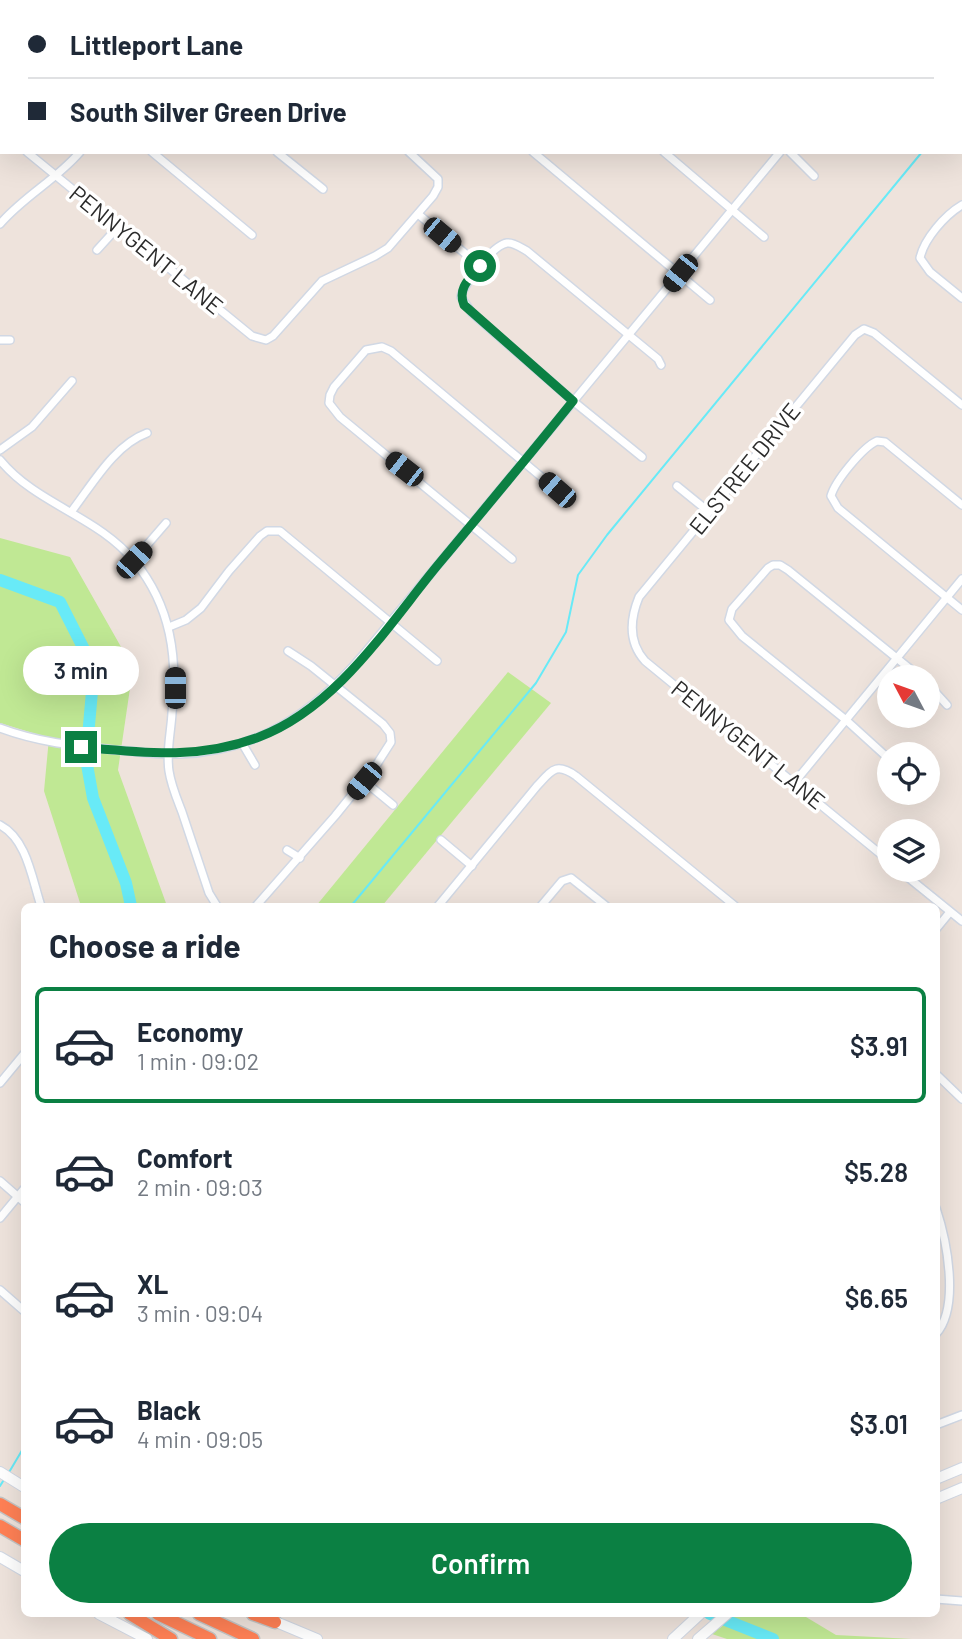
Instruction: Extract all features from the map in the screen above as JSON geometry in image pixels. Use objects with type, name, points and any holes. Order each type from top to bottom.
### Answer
[{"type":"highway","points":[[2,1505],[21,1516]]},
{"type":"highway","points":[[0,1525],[21,1538]]},
{"type":"highway","points":[[135,1617],[171,1639]]},
{"type":"highway","points":[[164,1617],[210,1639]]},
{"type":"highway","points":[[205,1617],[253,1639]]},
{"type":"highway","points":[[261,1617],[275,1622]]},
{"type":"main road","points":[[940,1477],[962,1468]]},
{"type":"main road","points":[[0,1472],[21,1485]]},
{"type":"main road","points":[[940,1497],[962,1488]]},
{"type":"main road","points":[[0,1557],[21,1569]]},
{"type":"main road","points":[[105,1617],[147,1639]]},
{"type":"main road","points":[[266,1617],[317,1639]]},
{"type":"main road","points":[[673,1639],[697,1617]]},
{"type":"main road","points":[[698,1639],[723,1617]]},
{"type":"street","name":"PENNYGENT LANE","points":[[29,154],[252,336],[266,340],[316,286],[334,274],[382,252],[418,214]]},
{"type":"street","points":[[0,224],[24,199],[56,176],[78,154]]},
{"type":"street","points":[[154,154],[252,234]]},
{"type":"street","points":[[280,154],[323,189]]},
{"type":"street","points":[[411,154],[438,178],[438,187],[418,214],[480,266]]},
{"type":"street","points":[[535,154],[710,300]]},
{"type":"street","points":[[666,154],[764,237]]},
{"type":"street","points":[[0,728],[57,744],[169,754],[212,751],[242,743],[288,724],[336,687],[778,154]]},
{"type":"street","points":[[792,154],[814,176]]},
{"type":"street","points":[[962,205],[954,210],[926,242],[920,258],[930,272],[962,298]]},
{"type":"street","points":[[97,250],[117,228]]},
{"type":"street","points":[[642,457],[573,401],[464,305],[461,298],[462,289],[499,246],[513,244],[527,251],[629,335],[661,365]]},
{"type":"street","name":"ELSTREE DRIVE","points":[[634,615],[639,597],[855,335],[864,329],[874,333],[962,405]]},
{"type":"street","points":[[0,340],[9,340]]},
{"type":"street","points":[[512,559],[333,410],[330,395],[334,387],[366,350],[382,347],[557,490]]},
{"type":"street","points":[[0,450],[32,427],[72,381]]},
{"type":"street","points":[[71,512],[121,450],[134,438],[147,433]]},
{"type":"street","points":[[962,505],[885,442],[873,442],[833,487],[831,496],[838,508],[962,610]]},
{"type":"street","points":[[0,460],[23,484],[101,530],[134,560],[150,584],[169,627],[174,656],[170,779],[209,893],[215,903]]},
{"type":"street","points":[[677,486],[709,512]]},
{"type":"street","points":[[134,560],[166,523]]},
{"type":"street","points":[[169,627],[186,620],[201,608],[229,571],[267,531],[280,531],[437,661]]},
{"type":"street","points":[[877,748],[742,636],[729,620],[732,610],[761,575],[773,565],[788,570],[905,665]]},
{"type":"street","points":[[794,783],[962,579]]},
{"type":"street","name":"PENNYGENT LANE","points":[[634,615],[632,636],[638,654],[645,661],[877,851]]},
{"type":"street","points":[[259,903],[364,781],[390,747],[391,741],[387,728],[311,666],[288,651]]},
{"type":"street","points":[[940,697],[947,705]]},
{"type":"street","points":[[242,743],[255,765]]},
{"type":"street","points":[[441,903],[537,786],[557,768],[576,776],[731,903]]},
{"type":"street","points":[[364,781],[393,805]]},
{"type":"street","points":[[0,825],[13,833],[20,843],[40,903]]},
{"type":"street","points":[[441,840],[472,866]]},
{"type":"street","points":[[287,850],[300,858]]},
{"type":"street","points":[[544,903],[562,881],[571,878],[602,903]]},
{"type":"street","points":[[914,882],[939,903]]},
{"type":"street","points":[[940,904],[962,921]]},
{"type":"street","points":[[940,924],[950,912]]},
{"type":"street","points":[[0,1083],[21,1058]]},
{"type":"street","points":[[940,1078],[962,1099]]},
{"type":"street","points":[[0,1181],[21,1198]]},
{"type":"street","points":[[0,1218],[21,1200]]},
{"type":"street","points":[[940,1224],[945,1243],[949,1297],[944,1325],[940,1330]]},
{"type":"street","points":[[0,1290],[21,1308]]},
{"type":"street","points":[[940,1423],[962,1415]]},
{"type":"street","points":[[940,1599],[962,1601]]},
{"type":"green space","points":[[0,538],[70,557],[133,668],[118,770],[166,903],[80,903],[44,791],[49,738],[0,723]]},
{"type":"green space","points":[[508,672],[551,703],[384,903],[318,903]]},
{"type":"green space","points":[[734,1617],[806,1617],[836,1635],[912,1639],[727,1639],[712,1634]]},
{"type":"waterway","points":[[353,903],[536,683],[566,632],[578,575],[607,535],[920,154]]},
{"type":"waterway","points":[[0,580],[60,602],[94,669],[86,759],[93,798],[126,883],[130,903]]},
{"type":"waterway","points":[[8,1474],[21,1452]]},
{"type":"waterway","points":[[0,1486],[5,1478]]},
{"type":"waterway","points":[[718,1617],[773,1639]]},
{"type":"route","points":[[81,747],[177,754],[212,751],[260,737],[288,724],[326,696],[378,638],[573,401],[464,305],[461,298],[462,289],[480,266]]}]
